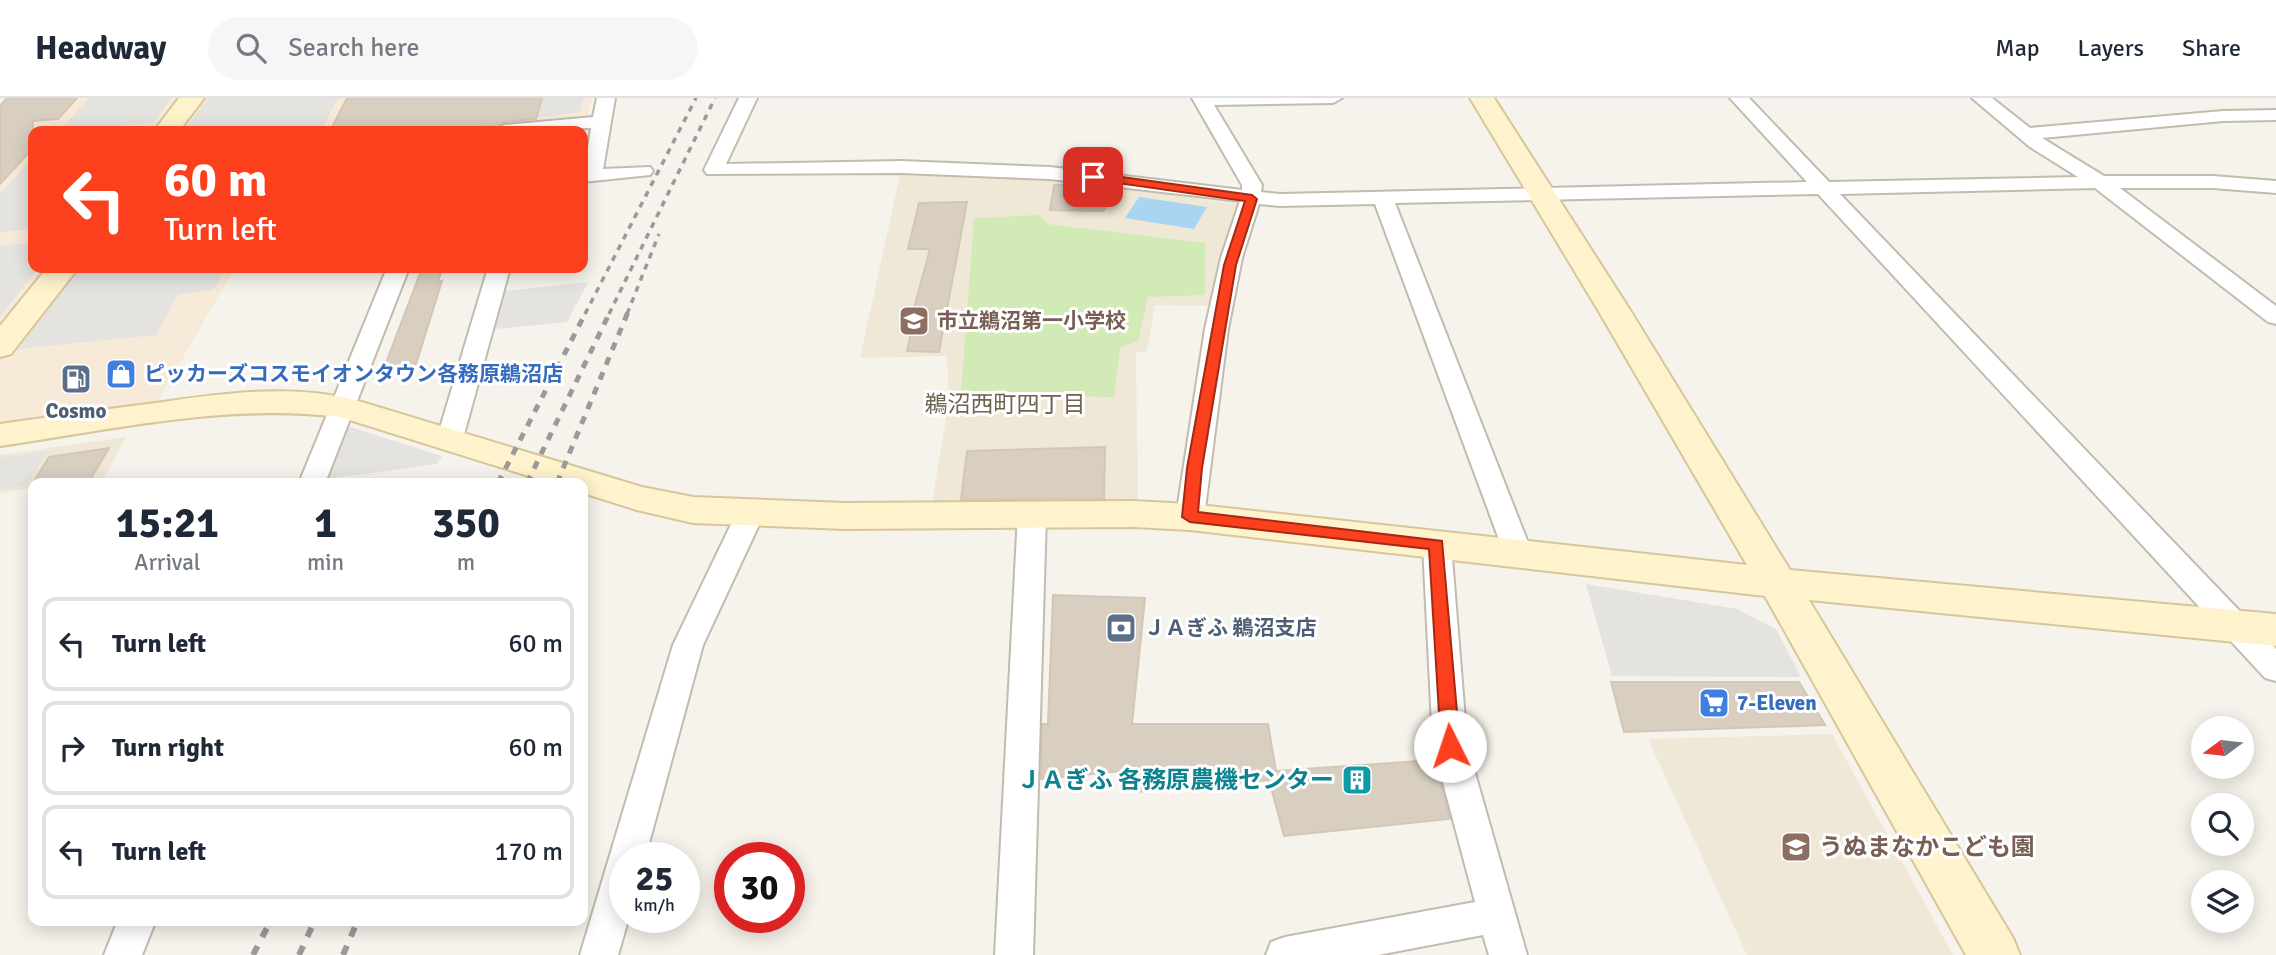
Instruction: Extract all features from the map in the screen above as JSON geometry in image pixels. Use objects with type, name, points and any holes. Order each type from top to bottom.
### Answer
[{"type":"street","points":[[170,126],[192,98]]},
{"type":"street","points":[[588,172],[606,98]]},
{"type":"street","points":[[748,98],[714,170],[901,167],[1050,173],[1115,179],[1252,199],[2101,182],[2213,181],[2276,187]]},
{"type":"street","points":[[1201,99],[1332,98]]},
{"type":"street","points":[[1482,98],[1778,583],[1994,955]]},
{"type":"street","points":[[1739,98],[2276,669]]},
{"type":"street","points":[[1981,98],[2026,134],[2101,182],[2276,317]]},
{"type":"street","points":[[1190,517],[1195,468],[1230,265],[1252,199],[1252,185],[1201,99]]},
{"type":"street","points":[[2026,134],[2223,116],[2276,115]]},
{"type":"street","points":[[558,126],[601,122]]},
{"type":"street","points":[[588,176],[643,171]]},
{"type":"street","points":[[1382,198],[1518,554]]},
{"type":"street","points":[[0,347],[59,273]]},
{"type":"street","points":[[314,478],[396,273]]},
{"type":"street","points":[[450,438],[498,273]]},
{"type":"street","points":[[0,435],[153,412],[242,403],[276,402],[343,407],[574,478]]},
{"type":"street","points":[[588,483],[636,498],[693,510],[750,514],[1134,514],[1190,517],[1778,583],[2276,630]]},
{"type":"street","points":[[632,842],[688,645],[750,514]]},
{"type":"street","points":[[1014,955],[1032,514]]},
{"type":"street","points":[[1437,545],[1450,746],[1508,955]]},
{"type":"street","points":[[1285,955],[1497,915]]},
{"type":"street","points":[[599,955],[609,920]]},
{"type":"street","points":[[123,955],[135,926]]},
{"type":"shaded area","points":[[7,98],[592,98],[588,115],[501,126],[28,126],[28,273],[232,273],[156,404],[0,428],[0,105]]},
{"type":"shaded area","points":[[89,98],[171,98],[154,123],[64,126]]},
{"type":"shaded area","points":[[208,98],[338,98],[324,126],[187,126]]},
{"type":"shaded area","points":[[543,98],[584,98],[580,112],[537,118]]},
{"type":"shaded area","points":[[28,163],[28,229],[0,232],[0,194]]},
{"type":"shaded area","points":[[900,175],[1069,181],[1244,205],[1212,306],[1155,305],[1147,351],[1136,353],[1138,506],[930,515],[949,401],[947,356],[860,358]]},
{"type":"shaded area","points":[[28,243],[28,273],[34,273],[0,317],[0,246]]},
{"type":"shaded area","points":[[76,273],[223,273],[213,290],[178,295],[156,335],[18,349]]},
{"type":"shaded area","points":[[588,282],[567,322],[484,330],[495,292]]},
{"type":"shaded area","points":[[347,426],[442,456],[437,464],[326,478]]},
{"type":"shaded area","points":[[126,437],[104,478],[28,478],[28,489],[0,493],[0,455]]},
{"type":"shaded area","points":[[48,451],[31,478],[28,478],[27,485],[0,489],[0,458]]},
{"type":"shaded area","points":[[1586,584],[1737,609],[1776,629],[1801,677],[1612,676]]},
{"type":"shaded area","name":"うぬまなかこども園","points":[[1832,734],[1953,955],[1747,955],[1648,739]]},
{"type":"green space","points":[[1039,215],[1047,224],[1205,243],[1205,295],[1148,297],[1138,341],[1120,348],[1114,397],[961,394],[974,218]]},
{"type":"water","points":[[1139,197],[1207,207],[1194,229],[1125,218]]},
{"type":"building","points":[[7,98],[77,98],[58,119],[33,121],[33,126],[28,126],[28,153],[0,184],[0,106]]},
{"type":"building","points":[[347,98],[542,98],[536,119],[504,122],[499,125],[333,126]]},
{"type":"building","points":[[1054,185],[1082,185],[1081,188],[1116,193],[1103,211],[1050,210]]},
{"type":"building","points":[[967,202],[939,352],[907,351],[914,319],[911,319],[930,249],[908,249],[919,203]]},
{"type":"building","points":[[420,273],[441,273],[438,282],[442,281],[416,364],[384,368]]},
{"type":"building","points":[[1105,447],[1104,499],[961,500],[967,451]]},
{"type":"building","points":[[109,448],[91,478],[36,478],[49,457]]},
{"type":"building","name":"ＪＡぎふ 各務原農機センター","points":[[1053,595],[1145,598],[1132,724],[1268,724],[1276,771],[1434,760],[1450,819],[1284,836],[1269,780],[1137,792],[1133,770],[1041,779],[1042,724],[1048,724]]},
{"type":"building","name":"7-Eleven","points":[[1611,682],[1799,682],[1825,725],[1624,732]]},
{"type":"railway","points":[[585,314],[696,98]]},
{"type":"railway","points":[[609,314],[715,98]]},
{"type":"railway","points":[[627,314],[659,234]]},
{"type":"railway","points":[[501,478],[586,312]]},
{"type":"railway","points":[[529,478],[610,312]]},
{"type":"railway","points":[[559,478],[628,312]]},
{"type":"railway","points":[[253,955],[268,926]]},
{"type":"railway","points":[[299,955],[312,926]]},
{"type":"railway","points":[[343,955],[355,926]]},
{"type":"place","name":"市立鵜沼第一小学校","points":[[914,321]]},
{"type":"place","name":"ピッカーズコスモイオンタウン各務原鵜沼店","points":[[121,374]]},
{"type":"place","name":"Cosmo","points":[[76,379]]},
{"type":"place","name":"ＪＡぎふ 鵜沼支店","points":[[1121,628]]},
{"type":"place","name":"7-Eleven","points":[[1714,703]]},
{"type":"place","name":"ＪＡぎふ 各務原農機センター","points":[[1357,780]]},
{"type":"place","name":"うぬまなかこども園","points":[[1796,847]]},
{"type":"district","name":"鵜沼西町四丁目","points":[[1005,404]]},
{"type":"route","points":[[1093,177],[1252,199],[1230,265],[1195,468],[1190,517],[1437,545],[1450,746]]}]
